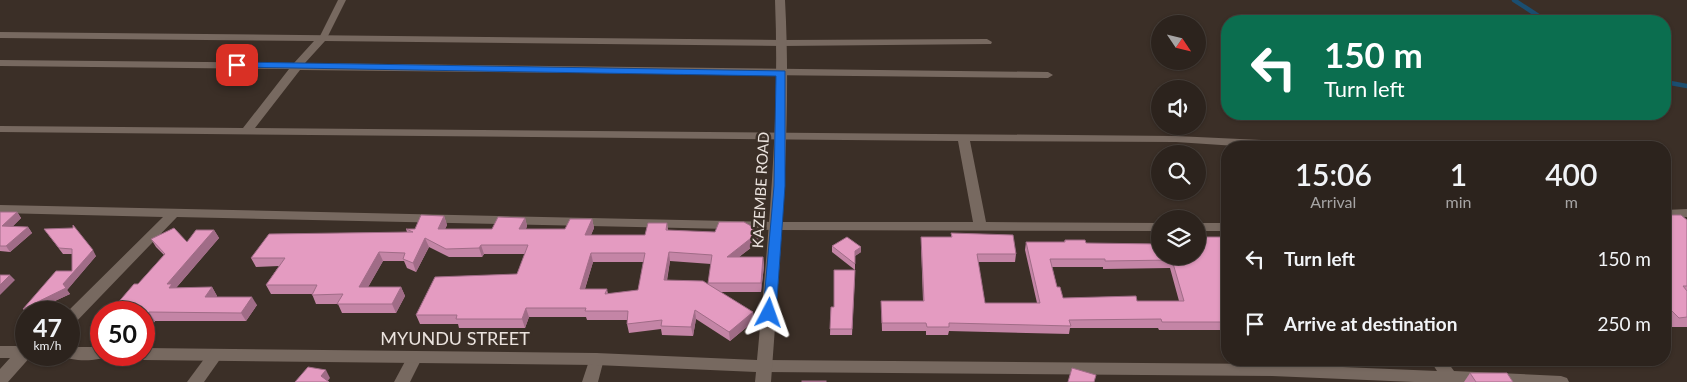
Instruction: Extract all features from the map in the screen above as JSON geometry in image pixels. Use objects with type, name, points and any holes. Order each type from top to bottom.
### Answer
[{"type":"street","name":"KAZEMBE ROAD","points":[[763,382],[776,226],[782,43],[780,0]]},
{"type":"street","points":[[0,35],[782,43],[987,42]]},
{"type":"street","points":[[247,130],[297,66],[323,38]]},
{"type":"street","points":[[0,62],[1048,75]]},
{"type":"street","points":[[0,129],[780,134],[1176,139],[1221,141]]},
{"type":"street","points":[[963,137],[980,226]]},
{"type":"street","points":[[0,209],[776,226],[1151,226]]},
{"type":"street","points":[[80,309],[174,213]]},
{"type":"street","points":[[1671,214],[1687,213]]},
{"type":"street","points":[[1206,227],[1221,227]]},
{"type":"street","points":[[0,352],[15,352]]},
{"type":"street","name":"MYUNDU STREET","points":[[155,354],[596,359],[1110,376],[1272,370],[1451,379],[1561,382]]},
{"type":"street","points":[[194,382],[215,355]]},
{"type":"street","points":[[402,382],[414,358]]},
{"type":"street","points":[[590,382],[596,359]]},
{"type":"street","points":[[0,380],[15,363]]},
{"type":"street","points":[[1442,366],[1451,379]]},
{"type":"lane","points":[[323,38],[342,0]]},
{"type":"building","points":[[0,212],[17,212],[2,226],[28,227],[6,246],[0,246]]},
{"type":"building","points":[[421,215],[444,216],[438,229],[492,229],[498,217],[525,218],[519,229],[565,229],[570,219],[592,219],[585,235],[645,235],[648,223],[667,223],[666,230],[715,232],[719,222],[744,222],[760,231],[727,257],[763,257],[761,283],[708,283],[712,255],[669,252],[664,280],[703,281],[753,312],[729,332],[695,310],[691,327],[661,326],[662,320],[627,324],[628,311],[585,311],[586,308],[526,308],[522,319],[456,319],[457,315],[416,315],[435,277],[517,274],[528,245],[481,245],[479,248],[446,249],[425,238],[413,263],[403,259],[405,253],[379,252],[359,287],[401,287],[392,304],[337,304],[343,294],[312,295],[317,285],[266,285],[285,258],[251,258],[269,234],[413,232],[406,229],[415,229]],"holes":[[[591,253],[645,253],[638,290],[605,294],[607,289],[580,289]]]},
{"type":"building","points":[[1671,215],[1681,215],[1687,220],[1687,286],[1683,286],[1687,291],[1687,317],[1679,318],[1671,310]]},
{"type":"building","points":[[73,225],[93,250],[63,284],[66,288],[39,301],[30,301],[56,271],[72,271],[72,249],[59,248],[44,229],[73,228]]},
{"type":"building","points":[[174,228],[187,242],[196,230],[214,230],[167,284],[172,284],[169,288],[212,287],[205,297],[252,297],[241,313],[155,312],[155,301],[119,301],[165,254],[151,239]]},
{"type":"building","points":[[951,233],[1013,235],[1016,254],[977,254],[985,303],[1040,303],[1026,242],[1085,240],[1086,243],[1151,244],[1151,260],[1050,259],[1057,287],[1060,287],[1063,298],[1136,296],[1137,301],[1184,301],[1173,265],[1206,265],[1206,237],[1221,237],[1221,322],[1162,322],[1161,319],[1069,320],[1071,326],[949,323],[949,327],[927,327],[926,323],[882,323],[881,301],[924,301],[921,237],[952,237]]},
{"type":"building","points":[[847,237],[861,247],[855,251],[855,264],[832,246]]},
{"type":"building","points":[[834,270],[855,270],[852,329],[830,329],[831,307],[834,307]]},
{"type":"building","points":[[0,275],[10,275],[0,285]]},
{"type":"building","points":[[308,367],[326,370],[321,376],[329,382],[295,382]]},
{"type":"building","points":[[1072,368],[1096,375],[1094,382],[1068,382]]},
{"type":"building","points":[[1470,373],[1507,373],[1513,382],[1476,382]]},
{"type":"building","points":[[826,381],[826,382],[802,382]]},
{"type":"waterway","points":[[1514,0],[1537,15]]},
{"type":"waterway","points":[[1671,83],[1687,86]]},
{"type":"route","points":[[237,65],[781,73],[779,186],[769,313]]}]
